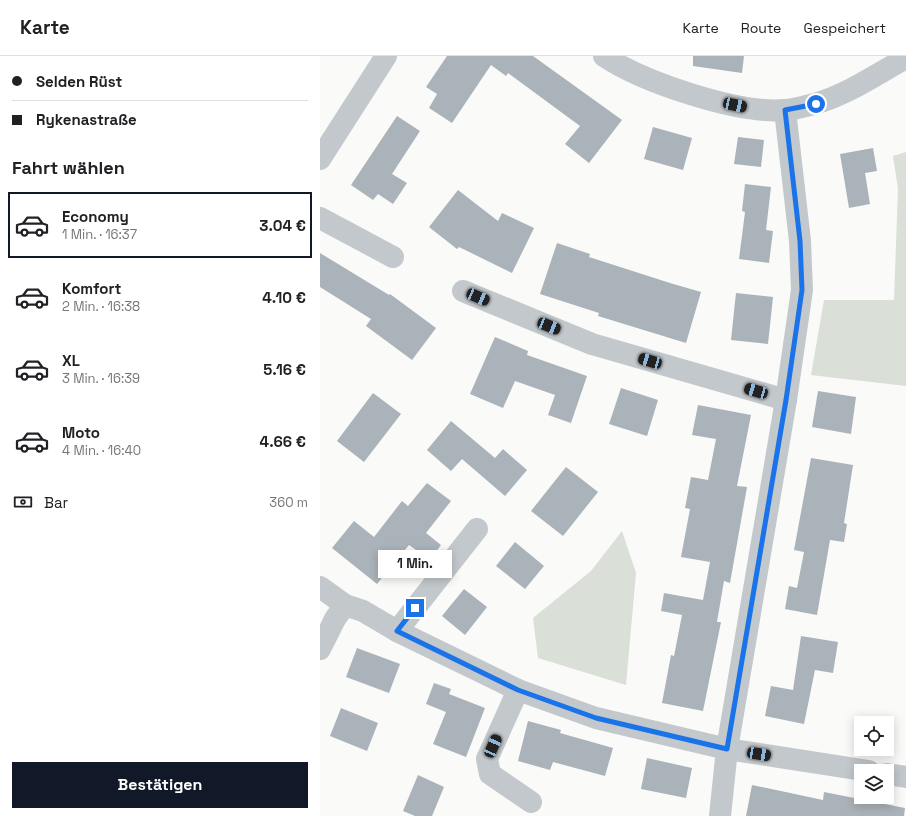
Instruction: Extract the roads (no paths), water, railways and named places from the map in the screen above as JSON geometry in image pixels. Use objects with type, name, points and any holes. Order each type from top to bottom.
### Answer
[{"type":"street","points":[[320,159],[386,56]]},
{"type":"street","points":[[614,59],[650,80],[681,91],[758,110],[785,110],[816,104],[840,94],[906,58]]},
{"type":"street","points":[[720,816],[727,749],[786,400],[802,290],[800,241],[785,110]]},
{"type":"street","points":[[320,218],[392,257]]},
{"type":"street","points":[[464,291],[592,344],[786,400]]},
{"type":"street","points":[[397,631],[477,529]]},
{"type":"street","points":[[320,587],[345,605],[363,611],[397,631],[518,690],[596,718],[727,749],[854,769]]},
{"type":"street","points":[[320,649],[335,619],[345,605]]},
{"type":"street","points":[[518,690],[487,759],[490,774],[531,802]]},
{"type":"street","points":[[894,775],[906,777]]}]
